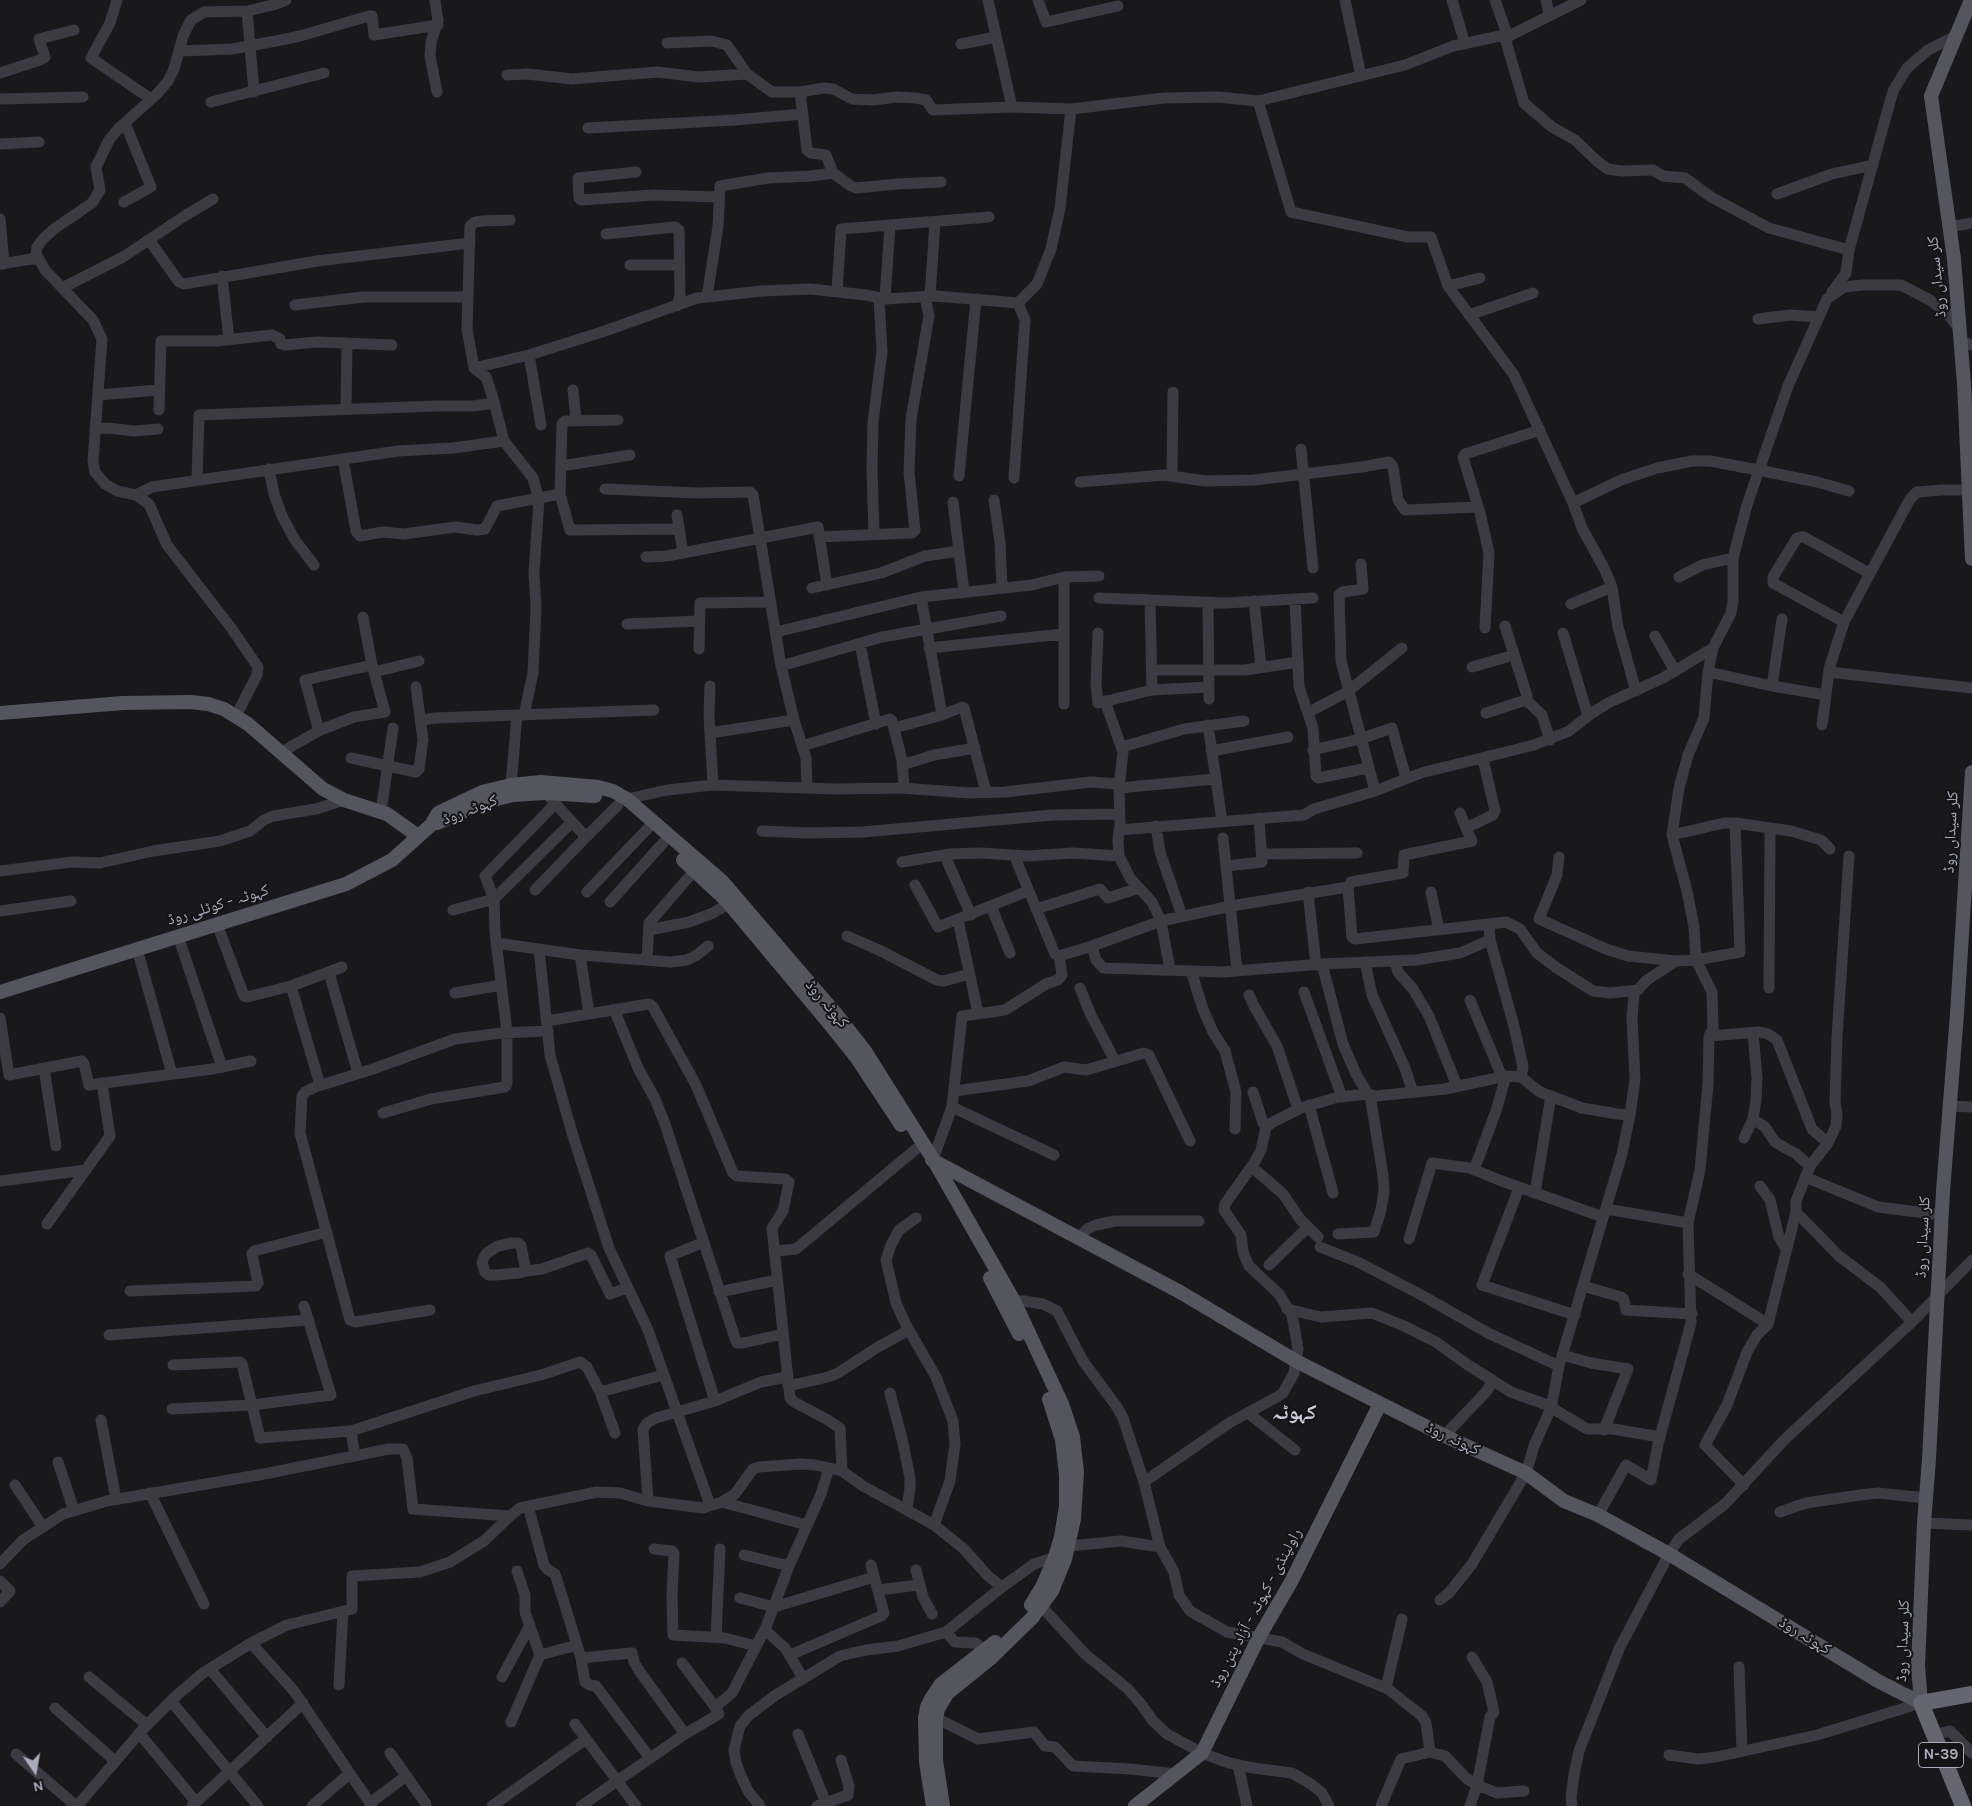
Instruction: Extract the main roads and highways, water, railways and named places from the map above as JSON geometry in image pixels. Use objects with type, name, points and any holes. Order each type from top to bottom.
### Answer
[{"type":"highway","points":[[1920,1703],[1972,1694]]},
{"type":"highway","name":"N-39","points":[[1920,1703],[1963,1806]]},
{"type":"main road","name":"کلر سیداں روڈ","points":[[1971,0],[1932,96],[1964,339],[1964,384],[1972,560]]},
{"type":"main road","points":[[0,713],[123,703],[191,702],[208,704],[224,709],[236,716],[313,782],[344,800],[380,812],[418,836]]},
{"type":"main road","name":"کلر سیداں روڈ","points":[[1920,1703],[1918,1666],[1924,1523],[1942,1215],[1972,772]]},
{"type":"main road","name":"کہوٹہ روڈ","points":[[431,825],[438,813],[455,804],[482,792],[511,784],[541,782],[598,787],[613,791],[622,802],[650,826],[722,880],[733,901],[856,1057],[916,1149],[929,1161],[1180,1292],[1296,1360],[1380,1404],[1444,1436],[1526,1473],[1564,1501],[1598,1515],[1668,1554],[1878,1681],[1920,1703]]},
{"type":"main road","name":"کہوٹہ روڈ","points":[[431,825],[493,800],[513,795],[544,793],[595,796],[622,802]]},
{"type":"main road","name":"کہوٹہ - کوٹلی روڈ","points":[[0,992],[336,887],[363,876],[392,860],[431,825]]},
{"type":"main road","name":"کہوٹہ روڈ","points":[[650,826],[664,843],[733,901],[837,1015],[859,1044],[929,1161]]},
{"type":"main road","points":[[929,1161],[1014,1301],[1062,1404],[1073,1437],[1077,1489],[1069,1546],[1059,1575],[1042,1607],[991,1658],[947,1694],[941,1703],[936,1718],[936,1760],[943,1806]]},
{"type":"main road","points":[[929,1161],[1005,1305],[1053,1407],[1062,1440],[1067,1491],[1064,1521],[1055,1557],[1034,1602],[984,1652],[941,1684],[927,1707],[925,1718],[926,1762],[933,1806]]},
{"type":"main road","name":"راولپنڈی - کہوٹہ - آزاد پتن روڈ","points":[[1135,1806],[1202,1753],[1259,1637],[1291,1582],[1380,1404]]},
{"type":"district","name":"کہوٹہ","points":[[1294,1413]]}]
